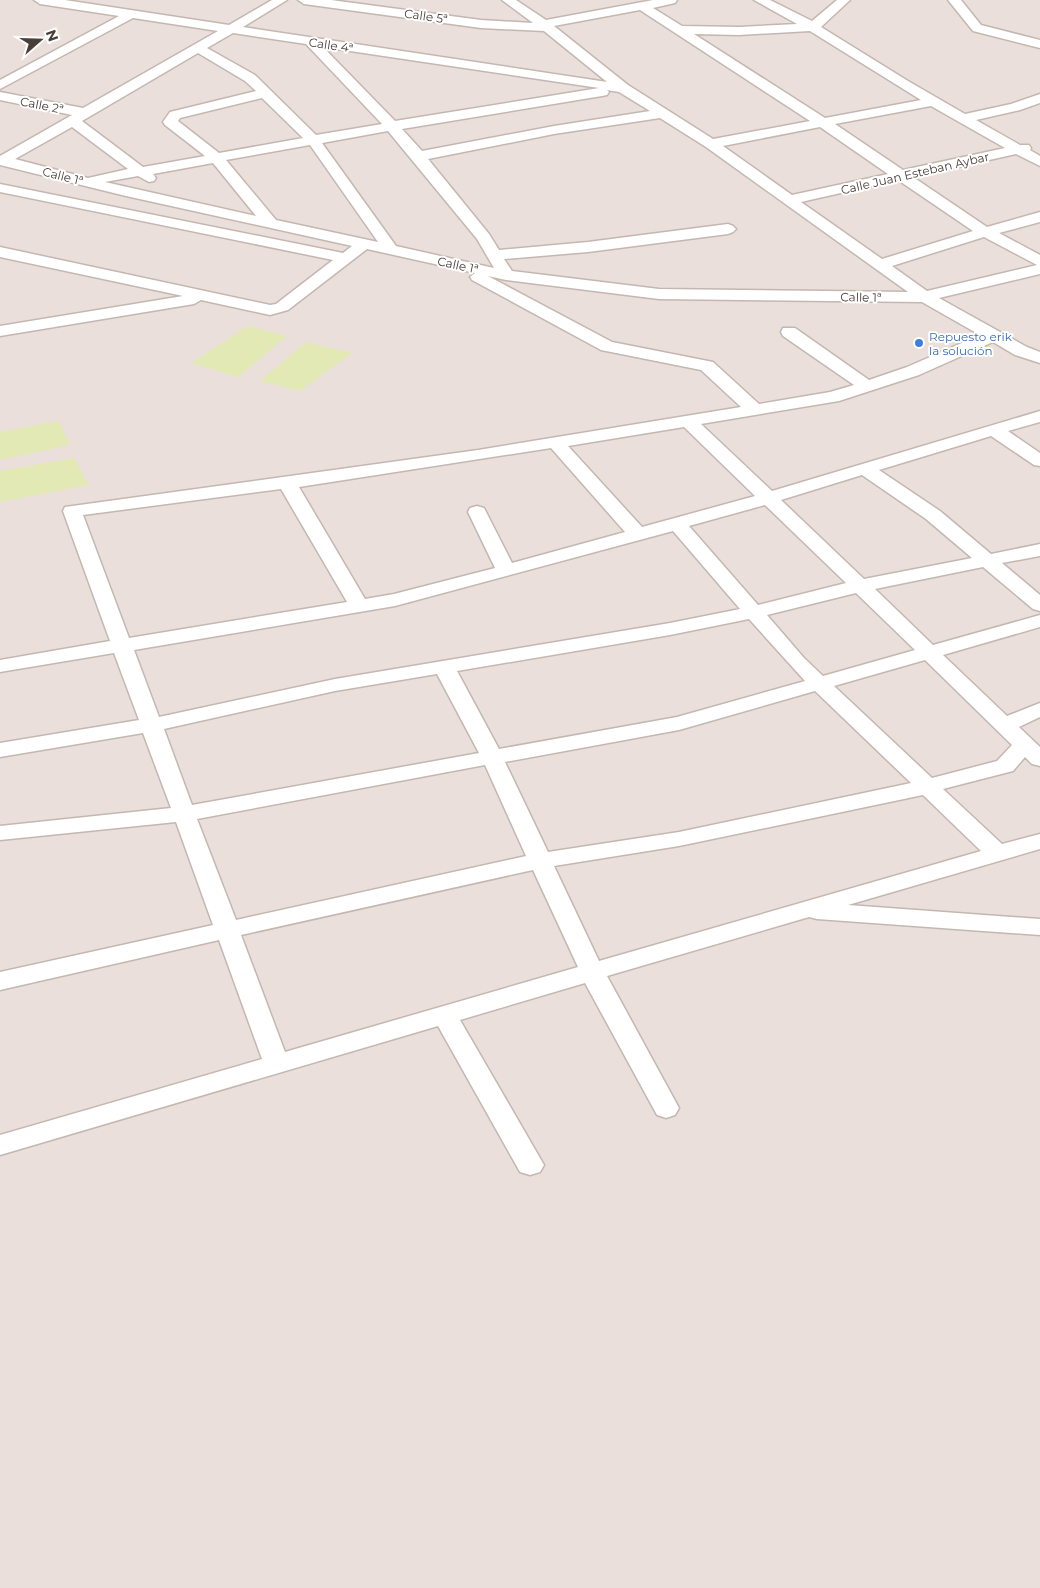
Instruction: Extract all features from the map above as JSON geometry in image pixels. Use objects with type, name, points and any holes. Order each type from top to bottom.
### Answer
[{"type":"street","name":"Calle 4ª","points":[[40,0],[623,88]]},
{"type":"street","points":[[1,160],[281,0]]},
{"type":"street","name":"Calle 5ª","points":[[304,0],[481,24],[546,26],[671,0]]},
{"type":"street","points":[[508,0],[546,26],[623,88],[711,144],[882,264],[925,297],[1021,350],[1040,358]]},
{"type":"street","points":[[760,0],[813,26],[903,84],[1040,162]]},
{"type":"street","points":[[679,30],[739,31],[813,26],[844,0]]},
{"type":"street","points":[[954,0],[977,28],[1040,44]]},
{"type":"street","points":[[643,7],[823,122],[985,232],[1040,261]]},
{"type":"street","points":[[0,85],[131,14]]},
{"type":"street","points":[[311,42],[392,126],[418,156],[484,236],[506,275]]},
{"type":"street","points":[[198,48],[250,78],[313,140],[391,250]]},
{"type":"street","points":[[85,182],[392,126],[623,88]]},
{"type":"street","points":[[265,93],[175,115],[170,122],[217,158],[270,224]]},
{"type":"street","name":"Calle 2ª","points":[[0,96],[85,113]]},
{"type":"street","points":[[965,118],[1015,107],[1040,98]]},
{"type":"street","points":[[711,144],[935,101]]},
{"type":"street","points":[[418,156],[554,130],[662,113]]},
{"type":"street","points":[[72,120],[142,172],[174,202]]},
{"type":"street","name":"Calle Juan Esteban Aybar","points":[[789,200],[1040,145]]},
{"type":"street","name":"Calle 1ª","points":[[1,160],[85,182],[506,275],[659,294],[925,297]]},
{"type":"street","points":[[0,188],[346,258]]},
{"type":"street","points":[[882,264],[1040,217]]},
{"type":"street","points":[[495,255],[588,247],[728,229]]},
{"type":"street","points":[[0,252],[205,297],[275,310],[282,307],[364,244]]},
{"type":"street","points":[[0,266],[36,260]]},
{"type":"street","points":[[453,264],[607,346],[707,366],[755,410]]},
{"type":"street","points":[[925,297],[951,289],[1003,280],[1040,269]]},
{"type":"street","points":[[0,331],[205,297]]},
{"type":"street","points":[[789,332],[867,386]]},
{"type":"street","points":[[277,1064],[72,511],[287,483],[833,397],[913,371],[994,335]]},
{"type":"street","points":[[1021,350],[1040,345]]},
{"type":"street","points":[[0,666],[395,600],[677,524],[1040,416]]},
{"type":"street","points":[[0,981],[539,860],[679,840],[925,787],[1004,766],[1032,751],[687,420]]},
{"type":"street","points":[[994,430],[1040,461]]},
{"type":"street","points":[[555,442],[638,535]]},
{"type":"street","points":[[865,469],[933,515],[1040,605]]},
{"type":"street","points":[[287,483],[359,606]]},
{"type":"street","points":[[477,512],[506,571]]},
{"type":"street","points":[[677,524],[797,662],[925,787],[997,853]]},
{"type":"street","points":[[0,750],[151,724],[335,685],[670,629],[754,612],[860,586],[1040,550]]},
{"type":"street","points":[[0,833],[184,814],[679,723],[1040,620]]},
{"type":"street","points":[[444,667],[492,758],[592,972],[666,1108]]},
{"type":"street","points":[[1004,725],[1040,710]]},
{"type":"street","points":[[0,1145],[1040,841]]},
{"type":"street","points":[[804,910],[1040,927]]},
{"type":"street","points":[[444,1015],[530,1165]]},
{"type":"shaded area","points":[[0,0],[1040,0],[1040,1588],[0,1588]]},
{"type":"green space","points":[[248,326],[287,336],[238,377],[191,363]]},
{"type":"green space","points":[[306,342],[352,353],[300,391],[260,381]]},
{"type":"green space","points":[[59,421],[70,445],[0,460],[0,432]]},
{"type":"green space","points":[[74,458],[89,485],[0,502],[0,471]]},
{"type":"place","name":"Repuesto erik la solución","points":[[919,343]]}]
